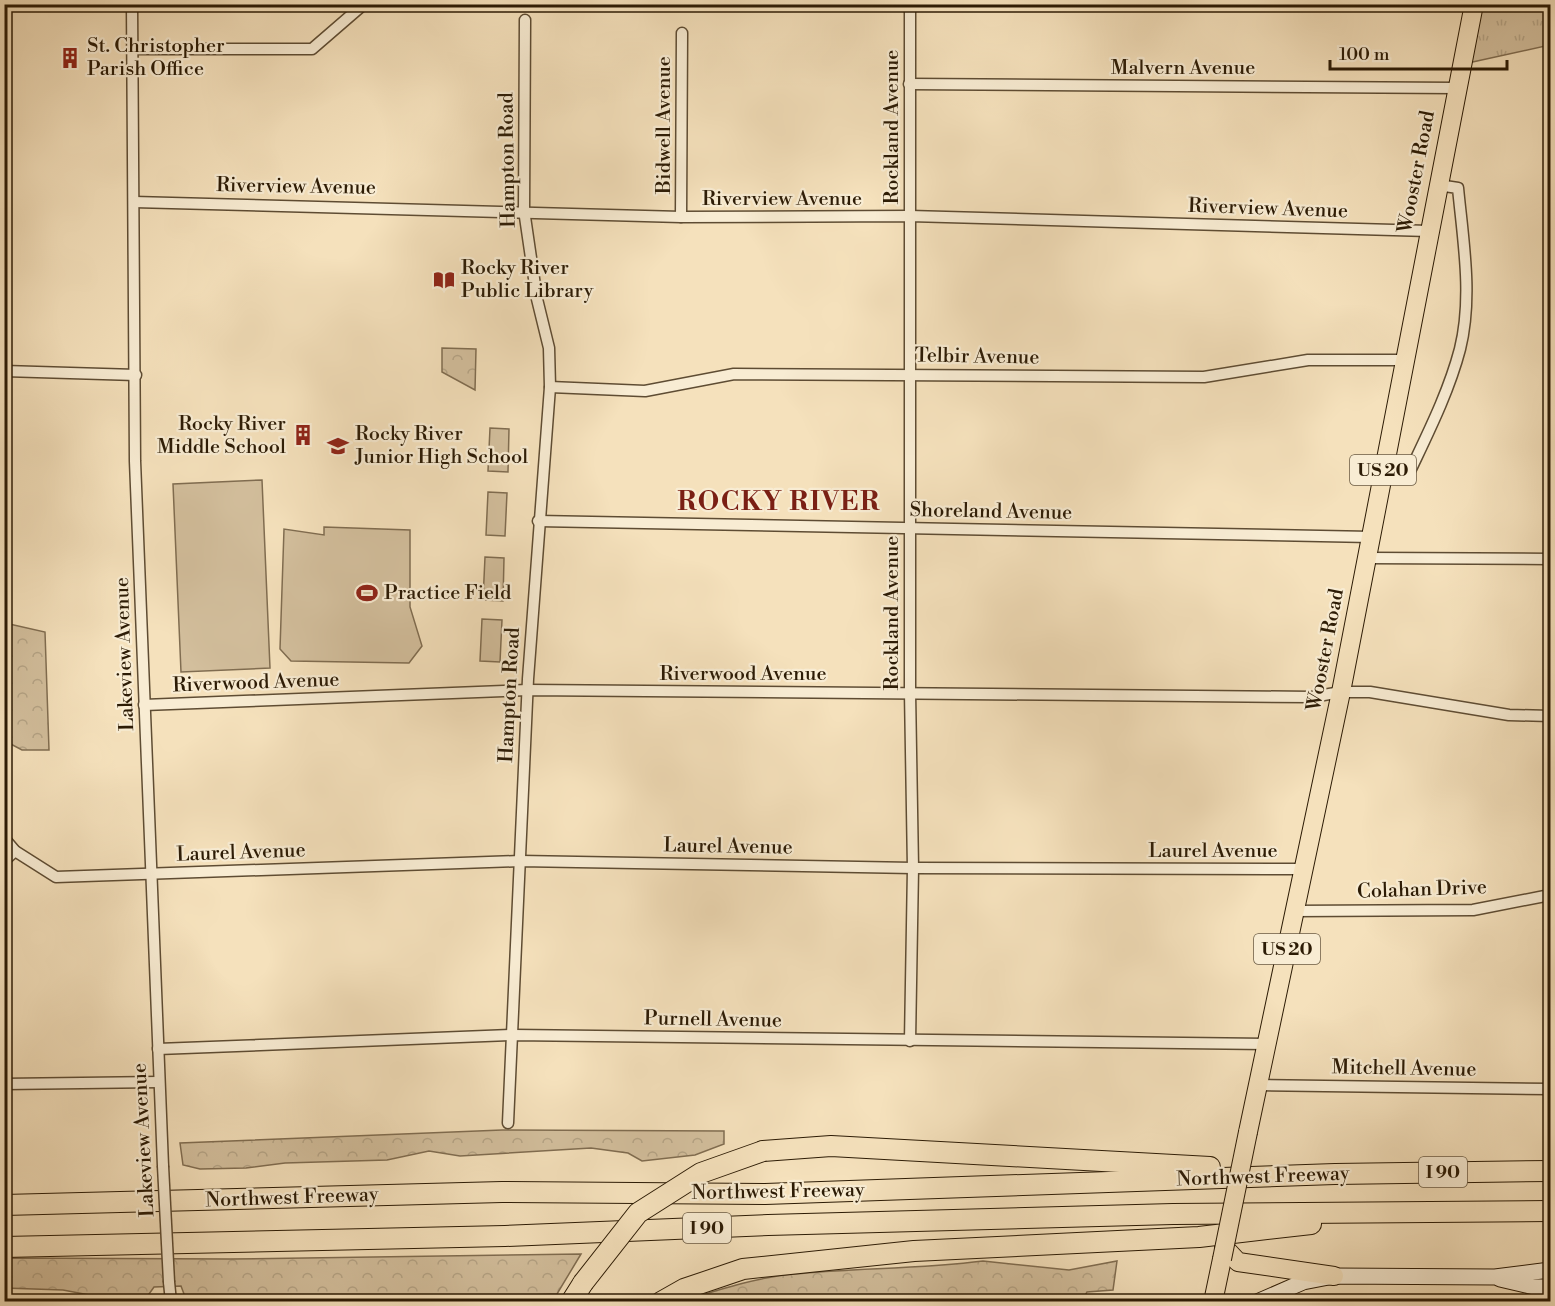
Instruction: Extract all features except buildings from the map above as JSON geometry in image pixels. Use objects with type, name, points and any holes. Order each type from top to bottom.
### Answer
[{"type":"highway","points":[[571,1302],[583,1283],[638,1213],[701,1173],[763,1151],[831,1146],[1335,1174]]},
{"type":"highway","name":"Northwest Freeway","points":[[4,1205],[501,1192],[765,1194],[1335,1174],[1551,1171]]},
{"type":"highway","name":"Northwest Freeway","points":[[4,1247],[505,1236],[768,1225],[1173,1214],[1551,1211]]},
{"type":"highway","points":[[661,1302],[684,1288],[743,1269],[914,1251],[1199,1237],[1409,1213]]},
{"type":"main road","name":"Wooster Road","points":[[1213,1302],[1228,1256],[1248,1132],[1368,558],[1456,88],[1474,4]]},
{"type":"main road","points":[[1228,1256],[1334,1276],[1495,1277],[1551,1270]]},
{"type":"main road","points":[[1257,1302],[1303,1282],[1334,1276]]},
{"type":"main road","points":[[1495,1277],[1507,1283],[1551,1287]]},
{"type":"street","name":"Lakeview Avenue","points":[[132,4],[135,461],[159,1083],[171,1302]]},
{"type":"street","points":[[133,50],[312,48],[364,4]]},
{"type":"street","name":"Rockland Avenue","points":[[910,4],[910,692],[913,868],[910,1041]]},
{"type":"street","name":"Hampton Road","points":[[508,1124],[528,690],[538,521],[550,387],[549,348],[537,299],[524,210],[525,20]]},
{"type":"street","name":"Bidwell Avenue","points":[[681,217],[682,33]]},
{"type":"street","name":"Malvern Avenue","points":[[909,84],[1456,88]]},
{"type":"street","points":[[1383,472],[1411,469],[1439,408],[1460,348],[1467,285],[1458,188],[1438,186]]},
{"type":"street","name":"Riverview Avenue","points":[[134,202],[524,210],[681,217],[909,216],[1429,231]]},
{"type":"street","name":"Telbir Avenue","points":[[550,387],[645,391],[734,374],[1204,377],[1308,360],[1404,360]]},
{"type":"street","points":[[4,370],[136,375]]},
{"type":"street","name":"Shoreland Avenue","points":[[538,521],[1371,537]]},
{"type":"street","points":[[1368,558],[1551,559]]},
{"type":"street","name":"Riverwood Avenue","points":[[144,705],[528,690],[1312,697],[1341,692],[1370,692],[1509,716],[1551,716]]},
{"type":"street","name":"Laurel Avenue","points":[[4,838],[15,851],[56,877],[520,861],[913,868],[1304,869]]},
{"type":"street","points":[[4,861],[15,851]]},
{"type":"street","name":"Colahan Drive","points":[[1294,911],[1473,910],[1551,895]]},
{"type":"street","name":"Purnell Avenue","points":[[158,1049],[513,1035],[1267,1044]]},
{"type":"street","points":[[4,1084],[159,1083]]},
{"type":"street","name":"Mitchell Avenue","points":[[1258,1085],[1551,1089]]},
{"type":"green space","points":[[1479,5],[1550,5],[1550,45],[1468,63]]},
{"type":"green space","points":[[442,348],[476,349],[475,390],[442,372]]},
{"type":"green space","points":[[490,428],[509,429],[508,472],[488,471]]},
{"type":"green space","points":[[262,480],[270,668],[181,672],[173,484]]},
{"type":"green space","points":[[488,492],[507,493],[505,536],[486,535]]},
{"type":"green space","name":"Practice Field","points":[[324,527],[410,530],[410,607],[422,646],[409,663],[291,661],[280,649],[284,529],[324,535]]},
{"type":"green space","points":[[485,557],[504,558],[503,601],[483,600]]},
{"type":"green space","points":[[482,619],[502,620],[500,662],[480,661]]},
{"type":"green space","points":[[5,623],[45,632],[49,750],[22,750],[5,741]]},
{"type":"green space","points":[[502,1130],[724,1131],[724,1144],[695,1155],[642,1161],[628,1153],[591,1148],[460,1156],[429,1151],[387,1160],[285,1163],[246,1168],[200,1169],[183,1165],[180,1143]]},
{"type":"green space","points":[[581,1254],[557,1294],[368,1301],[187,1302],[181,1286],[154,1287],[144,1301],[126,1302],[63,1290],[5,1288],[5,1258],[230,1259]]},
{"type":"green space","points":[[983,1261],[1069,1270],[1117,1261],[1113,1290],[1087,1292],[1083,1299],[1034,1302],[683,1301],[738,1284],[781,1276]]},
{"type":"place","name":"St. Christopher Parish Office","points":[[70,58]]},
{"type":"place","name":"Rocky River Public Library","points":[[444,280]]},
{"type":"place","name":"Rocky River Middle School","points":[[303,435]]},
{"type":"place","name":"Rocky River Junior High School","points":[[338,446]]},
{"type":"place","name":"Practice Field","points":[[367,593]]},
{"type":"district","name":"ROCKY RIVER","points":[[779,502]]}]
